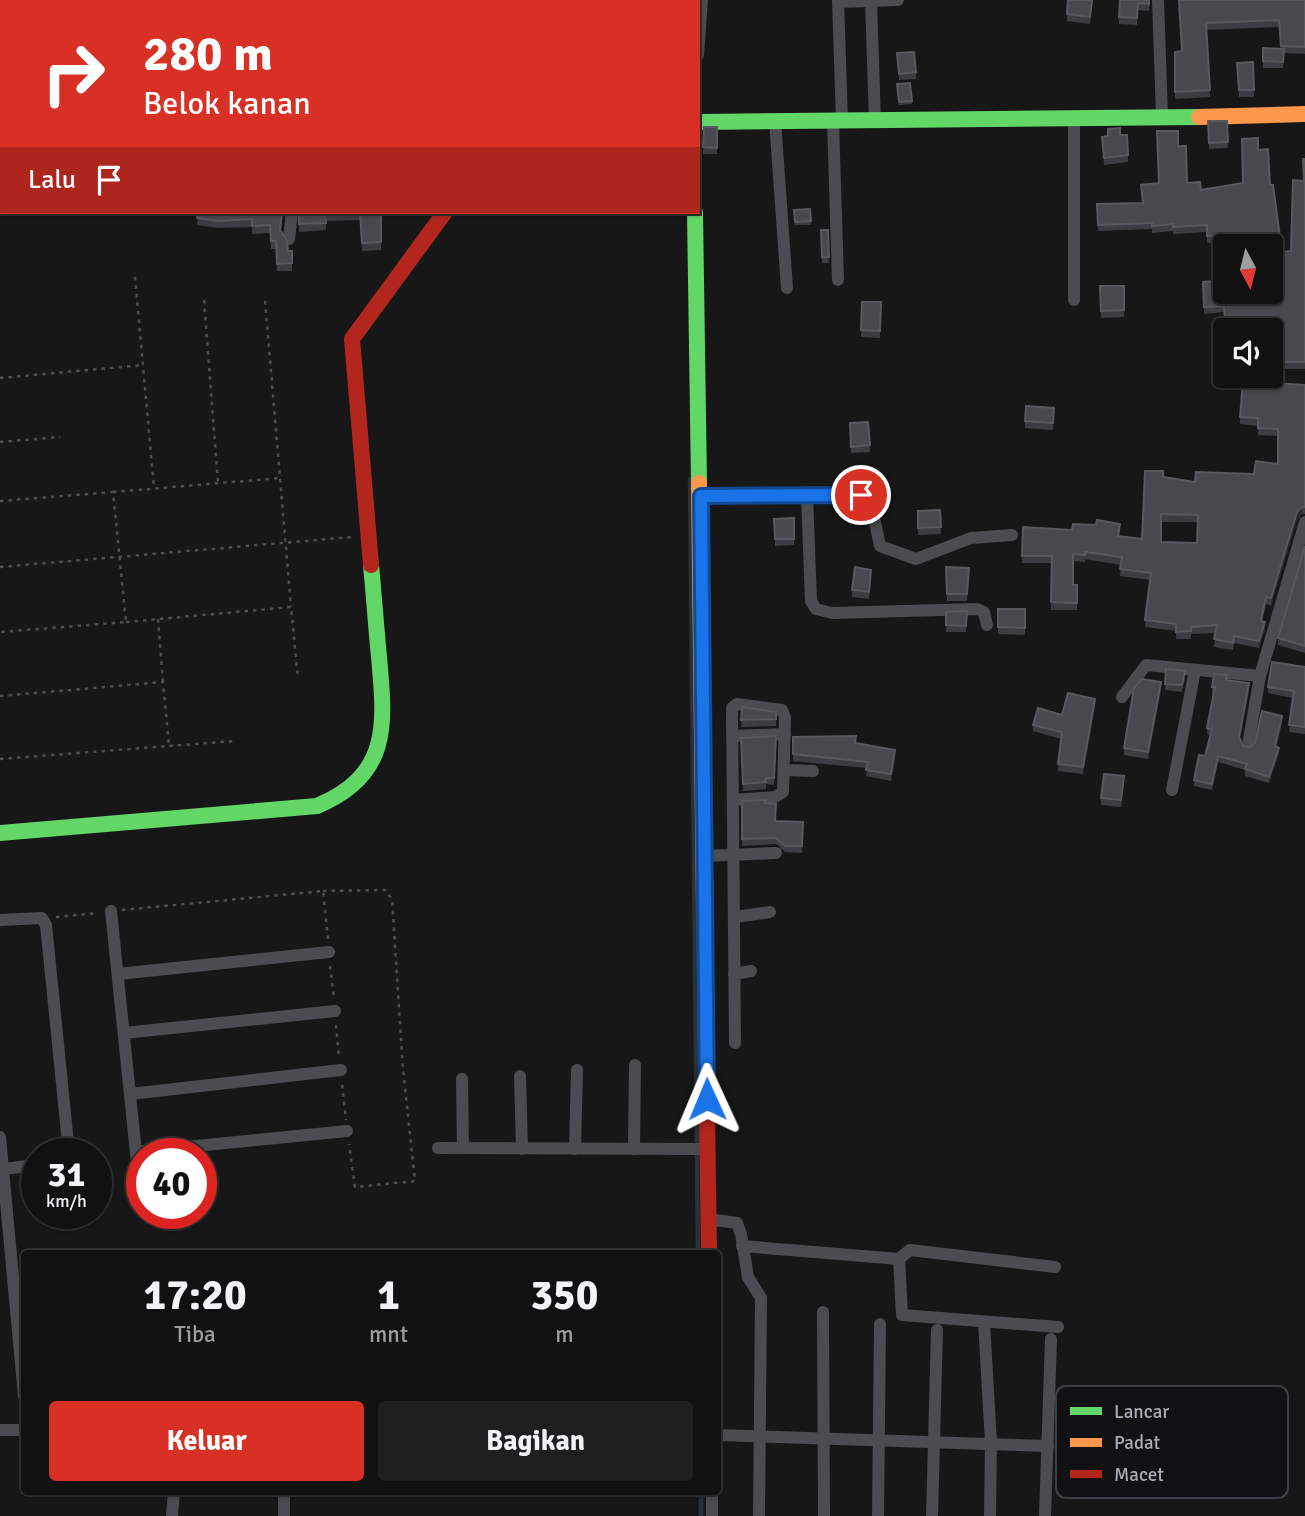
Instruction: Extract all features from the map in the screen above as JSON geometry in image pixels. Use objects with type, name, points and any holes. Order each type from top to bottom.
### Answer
[{"type":"street","points":[[700,28],[702,0]]},
{"type":"street","points":[[838,280],[838,1],[898,0]]},
{"type":"street","points":[[1158,0],[1162,116]]},
{"type":"street","points":[[871,1],[875,121]]},
{"type":"street","points":[[700,122],[1074,120],[1305,114]]},
{"type":"street","points":[[1074,120],[1074,300]]},
{"type":"street","points":[[775,121],[787,288]]},
{"type":"street","points":[[289,239],[292,214]]},
{"type":"street","points":[[0,833],[317,806],[335,800],[370,763],[383,728],[351,353],[352,339],[362,321],[443,214]]},
{"type":"street","points":[[695,214],[704,856],[701,1149],[709,1250]]},
{"type":"street","points":[[807,495],[811,601],[816,609],[832,612],[977,609],[984,612],[987,625]]},
{"type":"street","points":[[701,496],[866,496],[871,503],[877,543],[916,559],[971,538],[1012,536]]},
{"type":"street","points":[[1248,745],[1260,676],[1302,548],[1305,523]]},
{"type":"street","points":[[1122,697],[1144,666],[1260,676]]},
{"type":"street","points":[[1172,790],[1195,670]]},
{"type":"street","points":[[733,800],[779,795],[785,787],[782,710],[736,704],[732,708],[735,1043]]},
{"type":"street","points":[[733,736],[785,734]]},
{"type":"street","points":[[785,770],[813,771]]},
{"type":"street","points":[[704,856],[776,853]]},
{"type":"street","points":[[111,911],[135,1138]]},
{"type":"street","points":[[734,917],[770,912]]},
{"type":"street","points":[[0,920],[42,918],[46,925],[67,1138]]},
{"type":"street","points":[[117,974],[329,952]]},
{"type":"street","points":[[734,974],[751,971]]},
{"type":"street","points":[[124,1033],[335,1011]]},
{"type":"street","points":[[634,1149],[635,1065]]},
{"type":"street","points":[[130,1094],[341,1070]]},
{"type":"street","points":[[575,1149],[577,1070]]},
{"type":"street","points":[[520,1076],[522,1149]]},
{"type":"street","points":[[463,1079],[463,1148]]},
{"type":"street","points":[[217,1144],[347,1130]]},
{"type":"street","points":[[0,1137],[3,1206],[21,1354]]},
{"type":"street","points":[[439,1148],[701,1149]]},
{"type":"street","points":[[3,1169],[21,1167]]},
{"type":"street","points":[[708,1219],[737,1223],[748,1278],[761,1298],[759,1516]]},
{"type":"street","points":[[743,1245],[899,1259],[910,1250],[1055,1266]]},
{"type":"street","points":[[899,1259],[902,1315],[1058,1327]]},
{"type":"street","points":[[823,1312],[824,1516]]},
{"type":"street","points":[[984,1322],[990,1443],[990,1516]]},
{"type":"street","points":[[878,1516],[880,1324]]},
{"type":"street","points":[[932,1516],[937,1330]]},
{"type":"street","points":[[1045,1516],[1051,1339]]},
{"type":"street","points":[[0,1430],[21,1430]]},
{"type":"street","points":[[721,1435],[1048,1446]]},
{"type":"street","points":[[172,1516],[174,1495]]},
{"type":"street","points":[[284,1495],[284,1516]]},
{"type":"street","points":[[712,1495],[712,1516]]},
{"type":"path","points":[[135,277],[154,488]]},
{"type":"path","points":[[204,300],[218,483]]},
{"type":"path","points":[[265,301],[298,679]]},
{"type":"path","points":[[0,378],[143,365]]},
{"type":"path","points":[[0,442],[60,437]]},
{"type":"path","points":[[0,501],[281,478]]},
{"type":"path","points":[[113,492],[126,622]]},
{"type":"path","points":[[0,567],[368,535]]},
{"type":"path","points":[[0,632],[290,607]]},
{"type":"path","points":[[158,619],[169,746]]},
{"type":"path","points":[[0,696],[163,682]]},
{"type":"path","points":[[0,759],[234,741]]},
{"type":"path","points":[[323,891],[385,890],[392,899],[403,1069],[415,1181],[355,1187]]},
{"type":"building","points":[[1068,0],[1092,0],[1090,17],[1067,14]]},
{"type":"building","points":[[1120,0],[1149,0],[1149,4],[1138,3],[1137,18],[1119,17]]},
{"type":"building","points":[[1179,0],[1305,0],[1305,47],[1281,46],[1279,20],[1206,23],[1210,90],[1175,92],[1175,52],[1182,51]]},
{"type":"building","points":[[1263,48],[1284,49],[1283,62],[1263,61]]},
{"type":"building","points":[[914,52],[916,72],[899,74],[897,53]]},
{"type":"building","points":[[1253,62],[1254,90],[1239,90],[1237,63]]},
{"type":"building","points":[[910,83],[912,101],[899,102],[897,84]]},
{"type":"building","points":[[1208,121],[1227,121],[1228,142],[1209,143]]},
{"type":"building","points":[[704,127],[717,127],[717,148],[703,147]]},
{"type":"building","points":[[1120,128],[1120,135],[1127,135],[1128,155],[1104,158],[1102,137],[1108,136],[1108,129]]},
{"type":"building","points":[[1157,131],[1178,131],[1178,146],[1186,146],[1187,183],[1200,182],[1201,190],[1243,183],[1242,139],[1258,138],[1258,150],[1268,149],[1270,185],[1273,185],[1280,234],[1207,236],[1207,225],[1098,225],[1097,204],[1143,203],[1141,185],[1159,183]]},
{"type":"building","points":[[1305,159],[1305,362],[1283,362],[1283,318],[1225,318],[1224,306],[1204,307],[1203,282],[1213,281],[1213,304],[1283,304],[1283,252],[1291,251],[1293,180],[1304,181]]},
{"type":"building","points":[[810,209],[811,221],[795,222],[794,210]]},
{"type":"building","points":[[198,214],[282,214],[280,230],[287,240],[288,251],[292,251],[292,263],[277,264],[276,241],[271,241],[270,225],[252,226],[252,219],[218,221],[197,218]]},
{"type":"building","points":[[299,214],[325,214],[326,223],[299,224]]},
{"type":"building","points":[[360,214],[381,214],[381,242],[362,243]]},
{"type":"building","points":[[821,230],[828,230],[829,257],[822,257]]},
{"type":"building","points":[[1100,286],[1124,286],[1124,310],[1101,311]]},
{"type":"building","points":[[862,302],[881,302],[880,331],[861,330]]},
{"type":"building","points":[[1283,384],[1305,385],[1305,507],[1297,512],[1271,598],[1266,597],[1261,621],[1265,622],[1259,641],[1234,636],[1233,643],[1214,639],[1217,625],[1191,627],[1191,631],[1176,632],[1176,624],[1145,620],[1151,573],[1120,569],[1122,557],[1085,552],[1085,555],[1073,554],[1073,585],[1077,585],[1077,603],[1051,602],[1052,556],[1022,556],[1023,527],[1072,530],[1073,524],[1096,525],[1097,520],[1120,524],[1118,536],[1142,539],[1145,471],[1163,471],[1163,477],[1195,482],[1196,472],[1254,474],[1256,461],[1278,464],[1278,429],[1258,428],[1258,418],[1240,417],[1242,388],[1283,388]],"holes":[[[1161,514],[1198,515],[1197,543],[1161,542]]]},
{"type":"building","points":[[1026,406],[1054,408],[1053,423],[1025,421]]},
{"type":"building","points":[[868,422],[870,445],[851,447],[850,423]]},
{"type":"building","points":[[940,510],[941,527],[918,528],[918,511]]},
{"type":"building","points":[[794,518],[794,539],[775,539],[774,519]]},
{"type":"building","points":[[1305,546],[1305,646],[1278,638]]},
{"type":"building","points":[[855,567],[871,570],[869,592],[852,590]]},
{"type":"building","points":[[946,567],[969,568],[967,594],[947,594]]},
{"type":"building","points":[[998,609],[1025,609],[1025,628],[998,627]]},
{"type":"building","points":[[967,611],[966,626],[946,625],[946,612]]},
{"type":"building","points":[[1272,662],[1305,667],[1305,727],[1289,725],[1294,691],[1268,687]]},
{"type":"building","points":[[1166,669],[1185,671],[1182,685],[1165,684]]},
{"type":"building","points":[[1214,674],[1227,675],[1226,680],[1249,683],[1239,737],[1243,746],[1250,747],[1255,743],[1262,711],[1282,716],[1275,746],[1279,748],[1269,777],[1245,769],[1247,764],[1218,756],[1212,784],[1194,780],[1199,755],[1205,756],[1212,729],[1207,728],[1215,687],[1212,687]]},
{"type":"building","points":[[1142,679],[1161,682],[1148,752],[1124,748],[1134,688]]},
{"type":"building","points":[[1068,693],[1095,699],[1083,767],[1058,764],[1062,732],[1033,725],[1038,708],[1062,715]]},
{"type":"building","points":[[742,707],[776,712],[776,719],[741,720]]},
{"type":"building","points":[[776,736],[774,778],[766,778],[766,782],[743,784],[741,738]]},
{"type":"building","points":[[856,736],[855,743],[895,750],[891,774],[866,770],[868,762],[793,754],[793,737]]},
{"type":"building","points":[[1104,774],[1124,776],[1121,800],[1101,798]]},
{"type":"building","points":[[766,800],[765,803],[776,804],[775,821],[803,822],[802,846],[785,846],[776,838],[742,839],[742,801]]},
{"type":"waterway","points":[[690,479],[698,1250]]},
{"type":"waterway","points":[[701,1495],[701,1516]]},
{"type":"traffic: fast","points":[[700,122],[1199,117]]},
{"type":"traffic: fast","points":[[695,214],[699,483]]},
{"type":"traffic: fast","points":[[0,833],[317,806],[341,793],[359,779],[371,763],[382,725],[371,565]]},
{"type":"traffic: slow","points":[[1199,117],[1305,114]]},
{"type":"traffic: slow","points":[[699,483],[704,906]]},
{"type":"traffic: jam","points":[[371,565],[352,339],[444,214]]},
{"type":"traffic: jam","points":[[704,906],[709,1250]]},
{"type":"route","points":[[707,1099],[701,496],[861,495]]}]
